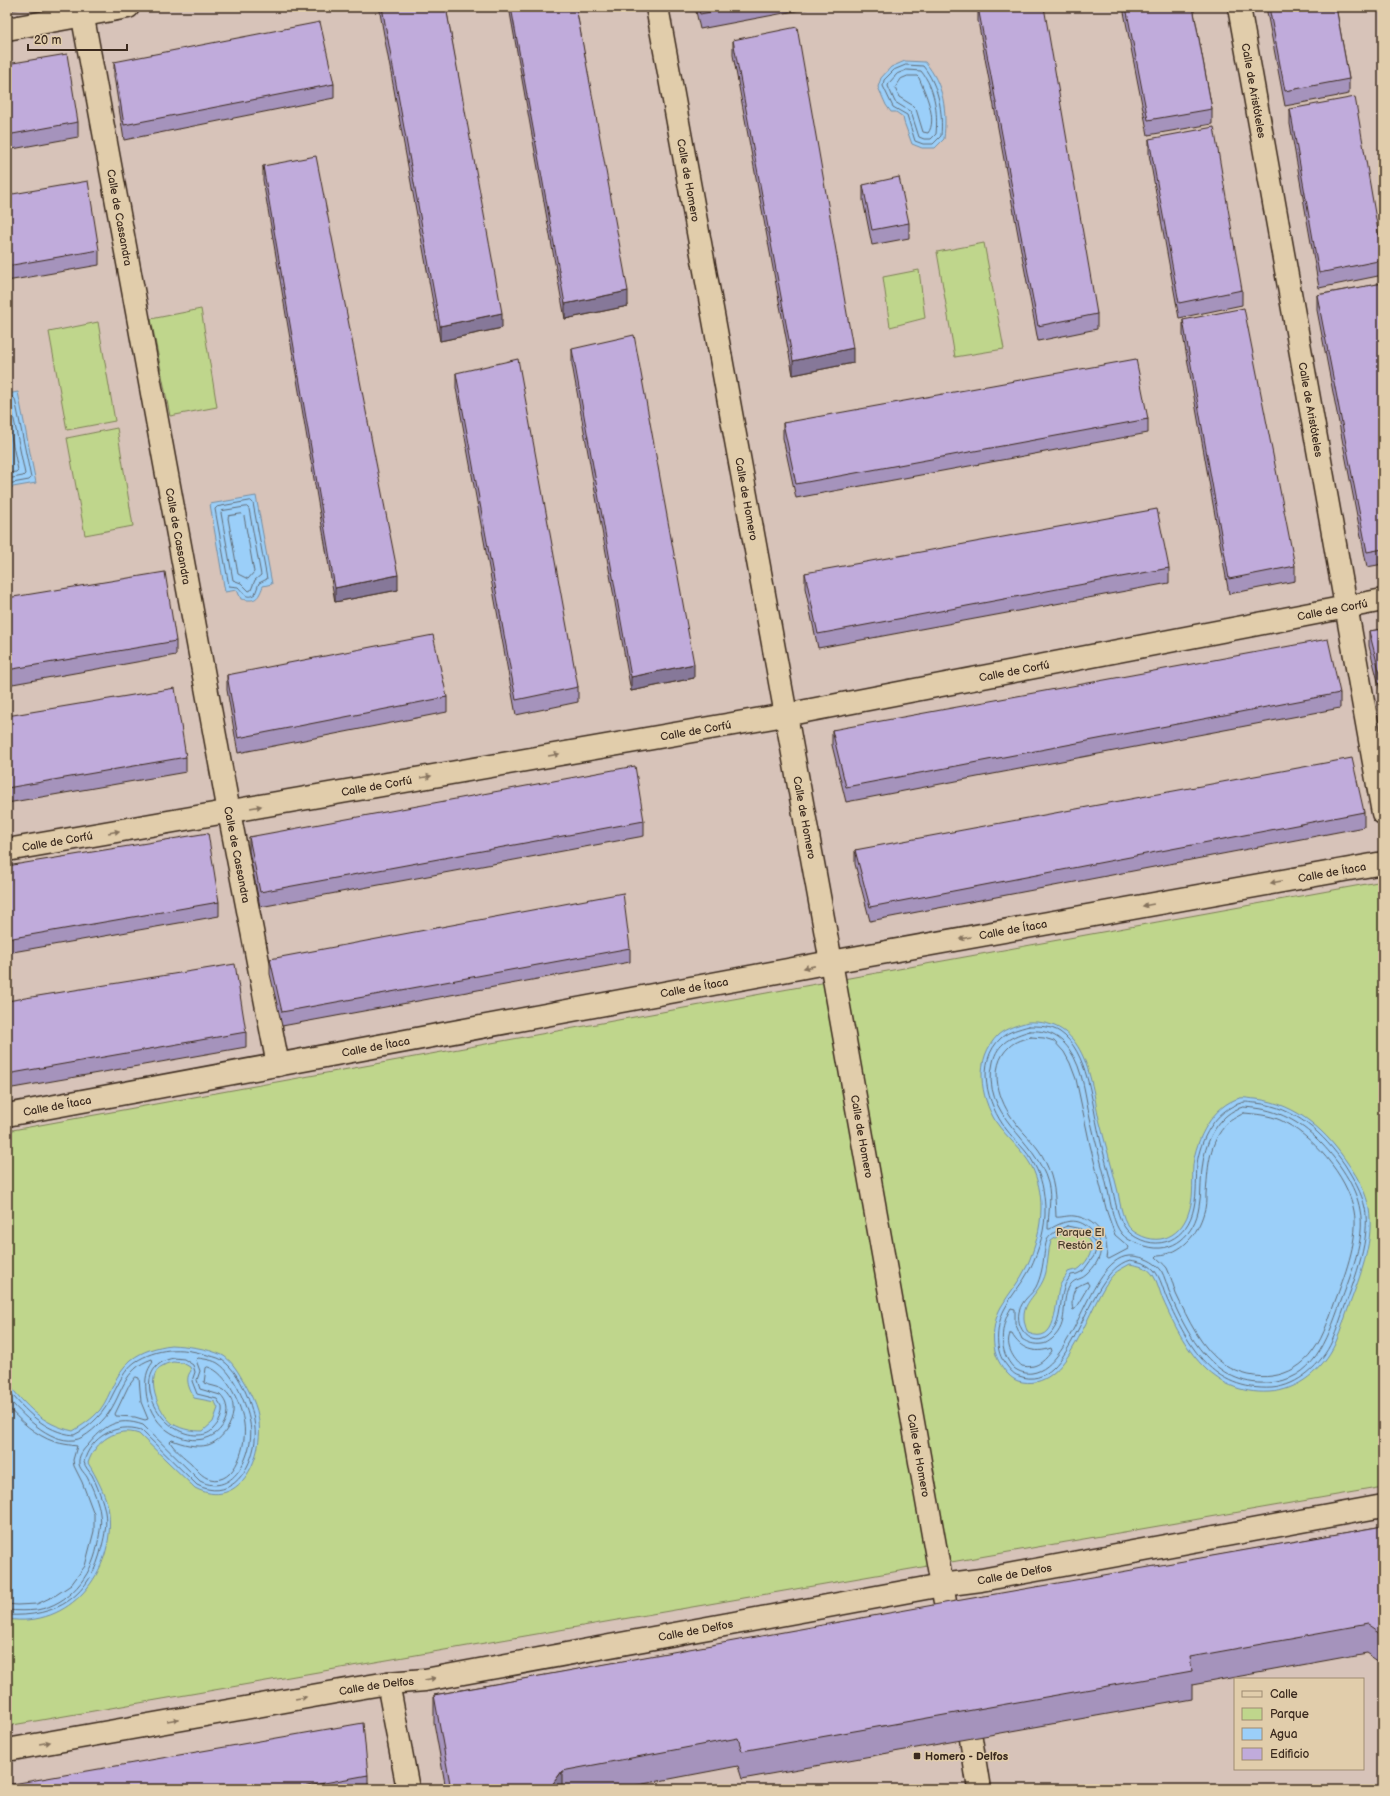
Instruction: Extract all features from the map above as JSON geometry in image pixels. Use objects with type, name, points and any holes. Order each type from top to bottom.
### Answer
[{"type":"street","points":[[7,29],[82,11],[128,7]]},
{"type":"street","name":"Calle de Homero","points":[[657,7],[831,962],[950,1630]]},
{"type":"street","name":"Calle de Aristóteles","points":[[1239,7],[1383,813]]},
{"type":"street","name":"Calle de Cassandra","points":[[82,11],[229,812],[278,1065]]},
{"type":"street","name":"Calle de Corfú","points":[[7,850],[785,715],[1383,600]]},
{"type":"street","name":"Calle de Ítaca","points":[[7,1115],[831,962],[1383,863]]},
{"type":"street","name":"Calle de Delfos","points":[[7,1750],[388,1683],[425,1680],[1383,1506]]},
{"type":"street","points":[[388,1683],[408,1789]]},
{"type":"street","points":[[971,1739],[979,1789]]},
{"type":"green space","points":[[984,243],[1004,349],[955,357],[937,252]]},
{"type":"green space","points":[[919,270],[925,318],[890,327],[883,277]]},
{"type":"green space","points":[[201,309],[217,407],[170,416],[151,319]]},
{"type":"green space","points":[[98,322],[115,421],[67,430],[49,332]]},
{"type":"green space","points":[[117,428],[133,526],[85,535],[67,438]]},
{"type":"green space","name":"Parque El Restón 2","points":[[1383,881],[1383,1487],[7,1726],[7,1131]]},
{"type":"water","points":[[905,61],[925,62],[940,89],[943,98],[945,128],[944,139],[935,148],[922,148],[912,144],[903,117],[896,112],[891,112],[886,105],[878,87],[881,78],[891,67]]},
{"type":"water","points":[[18,392],[36,483],[7,488],[7,394]]},
{"type":"water","points":[[256,496],[272,584],[263,586],[258,597],[253,600],[246,600],[241,599],[237,590],[225,592],[210,504]]},
{"type":"water","points":[[1028,1022],[1047,1024],[1062,1030],[1073,1040],[1082,1053],[1092,1085],[1122,1213],[1130,1228],[1142,1236],[1151,1239],[1168,1237],[1182,1226],[1187,1218],[1190,1208],[1193,1165],[1202,1134],[1214,1115],[1230,1102],[1240,1098],[1246,1098],[1271,1102],[1285,1107],[1298,1113],[1331,1141],[1356,1175],[1362,1186],[1369,1209],[1370,1232],[1360,1277],[1340,1333],[1324,1362],[1308,1377],[1290,1388],[1269,1392],[1248,1391],[1230,1386],[1215,1377],[1190,1351],[1180,1335],[1163,1300],[1158,1284],[1151,1272],[1140,1266],[1130,1264],[1114,1274],[1104,1287],[1076,1343],[1065,1361],[1052,1374],[1036,1382],[1018,1381],[1006,1372],[997,1359],[994,1344],[994,1328],[1001,1307],[1018,1282],[1033,1252],[1040,1223],[1041,1208],[1037,1182],[1032,1167],[1024,1155],[996,1122],[986,1101],[982,1078],[985,1055],[990,1045],[998,1035],[1005,1030]],"holes":[[[1067,1230],[1076,1232],[1088,1239],[1091,1249],[1090,1255],[1080,1268],[1068,1272],[1060,1285],[1050,1328],[1045,1333],[1038,1335],[1028,1333],[1024,1314],[1026,1307],[1043,1281],[1051,1241]]]},
{"type":"water","points":[[171,1345],[203,1349],[222,1355],[233,1365],[247,1387],[257,1410],[259,1436],[257,1451],[245,1478],[236,1487],[224,1493],[211,1493],[195,1488],[139,1434],[123,1432],[108,1437],[96,1448],[88,1463],[104,1494],[109,1513],[109,1535],[104,1556],[96,1575],[84,1592],[69,1605],[50,1615],[30,1620],[7,1619],[7,1383],[28,1406],[43,1419],[62,1428],[73,1431],[87,1422],[100,1410],[121,1371],[131,1360],[155,1348]],"holes":[[[168,1363],[183,1363],[190,1367],[191,1371],[188,1381],[189,1388],[194,1398],[215,1402],[218,1408],[213,1422],[203,1431],[188,1430],[173,1424],[163,1412],[155,1394],[153,1385],[157,1370]]]},
{"type":"building","points":[[382,7],[446,7],[502,313],[440,326]]},
{"type":"building","points":[[511,7],[576,7],[628,291],[565,304]]},
{"type":"building","points":[[698,7],[737,7],[700,14]]},
{"type":"building","points":[[978,7],[1044,7],[1097,314],[1038,326]]},
{"type":"building","points":[[1126,7],[1193,7],[1212,109],[1148,120]]},
{"type":"building","points":[[1269,7],[1336,7],[1349,79],[1285,91]]},
{"type":"building","points":[[320,22],[334,84],[124,125],[114,62]]},
{"type":"building","points":[[797,27],[853,348],[793,361],[733,40]]},
{"type":"building","points":[[67,54],[78,122],[7,135],[7,64]]},
{"type":"building","points":[[1355,97],[1383,260],[1319,273],[1290,109]]},
{"type":"building","points":[[1214,127],[1242,290],[1179,303],[1149,139]]},
{"type":"building","points":[[316,156],[398,575],[335,588],[263,166]]},
{"type":"building","points":[[899,177],[909,223],[872,230],[863,185]]},
{"type":"building","points":[[88,181],[99,250],[7,266],[7,195]]},
{"type":"building","points":[[1383,283],[1383,549],[1367,552],[1317,295]]},
{"type":"building","points":[[1244,308],[1295,566],[1229,579],[1183,320]]},
{"type":"building","points":[[634,335],[694,664],[631,677],[572,349]]},
{"type":"building","points":[[518,359],[578,687],[516,700],[456,373]]},
{"type":"building","points":[[1136,359],[1148,419],[796,484],[783,423]]},
{"type":"building","points":[[1157,509],[1169,568],[818,634],[805,573]]},
{"type":"building","points":[[165,572],[176,641],[7,670],[7,598]]},
{"type":"building","points":[[1383,629],[1383,686],[1369,631]]},
{"type":"building","points":[[433,635],[447,697],[238,738],[227,675]]},
{"type":"building","points":[[1328,639],[1340,693],[846,787],[832,730]]},
{"type":"building","points":[[175,688],[186,757],[7,788],[7,716]]},
{"type":"building","points":[[1352,758],[1364,812],[870,907],[855,850]]},
{"type":"building","points":[[635,766],[644,821],[260,892],[249,837]]},
{"type":"building","points":[[208,833],[219,902],[7,939],[7,866]]},
{"type":"building","points":[[623,893],[630,948],[282,1012],[270,959]]},
{"type":"building","points":[[235,964],[246,1032],[7,1074],[7,1001]]},
{"type":"building","points":[[1383,1526],[1383,1636],[1367,1625],[1190,1657],[1192,1671],[742,1751],[738,1738],[562,1771],[549,1789],[451,1789],[434,1695]]},
{"type":"building","points":[[363,1723],[368,1775],[292,1789],[7,1789],[7,1785]]},
{"type":"place","name":"Homero - Delfos","points":[[917,1756]]}]
